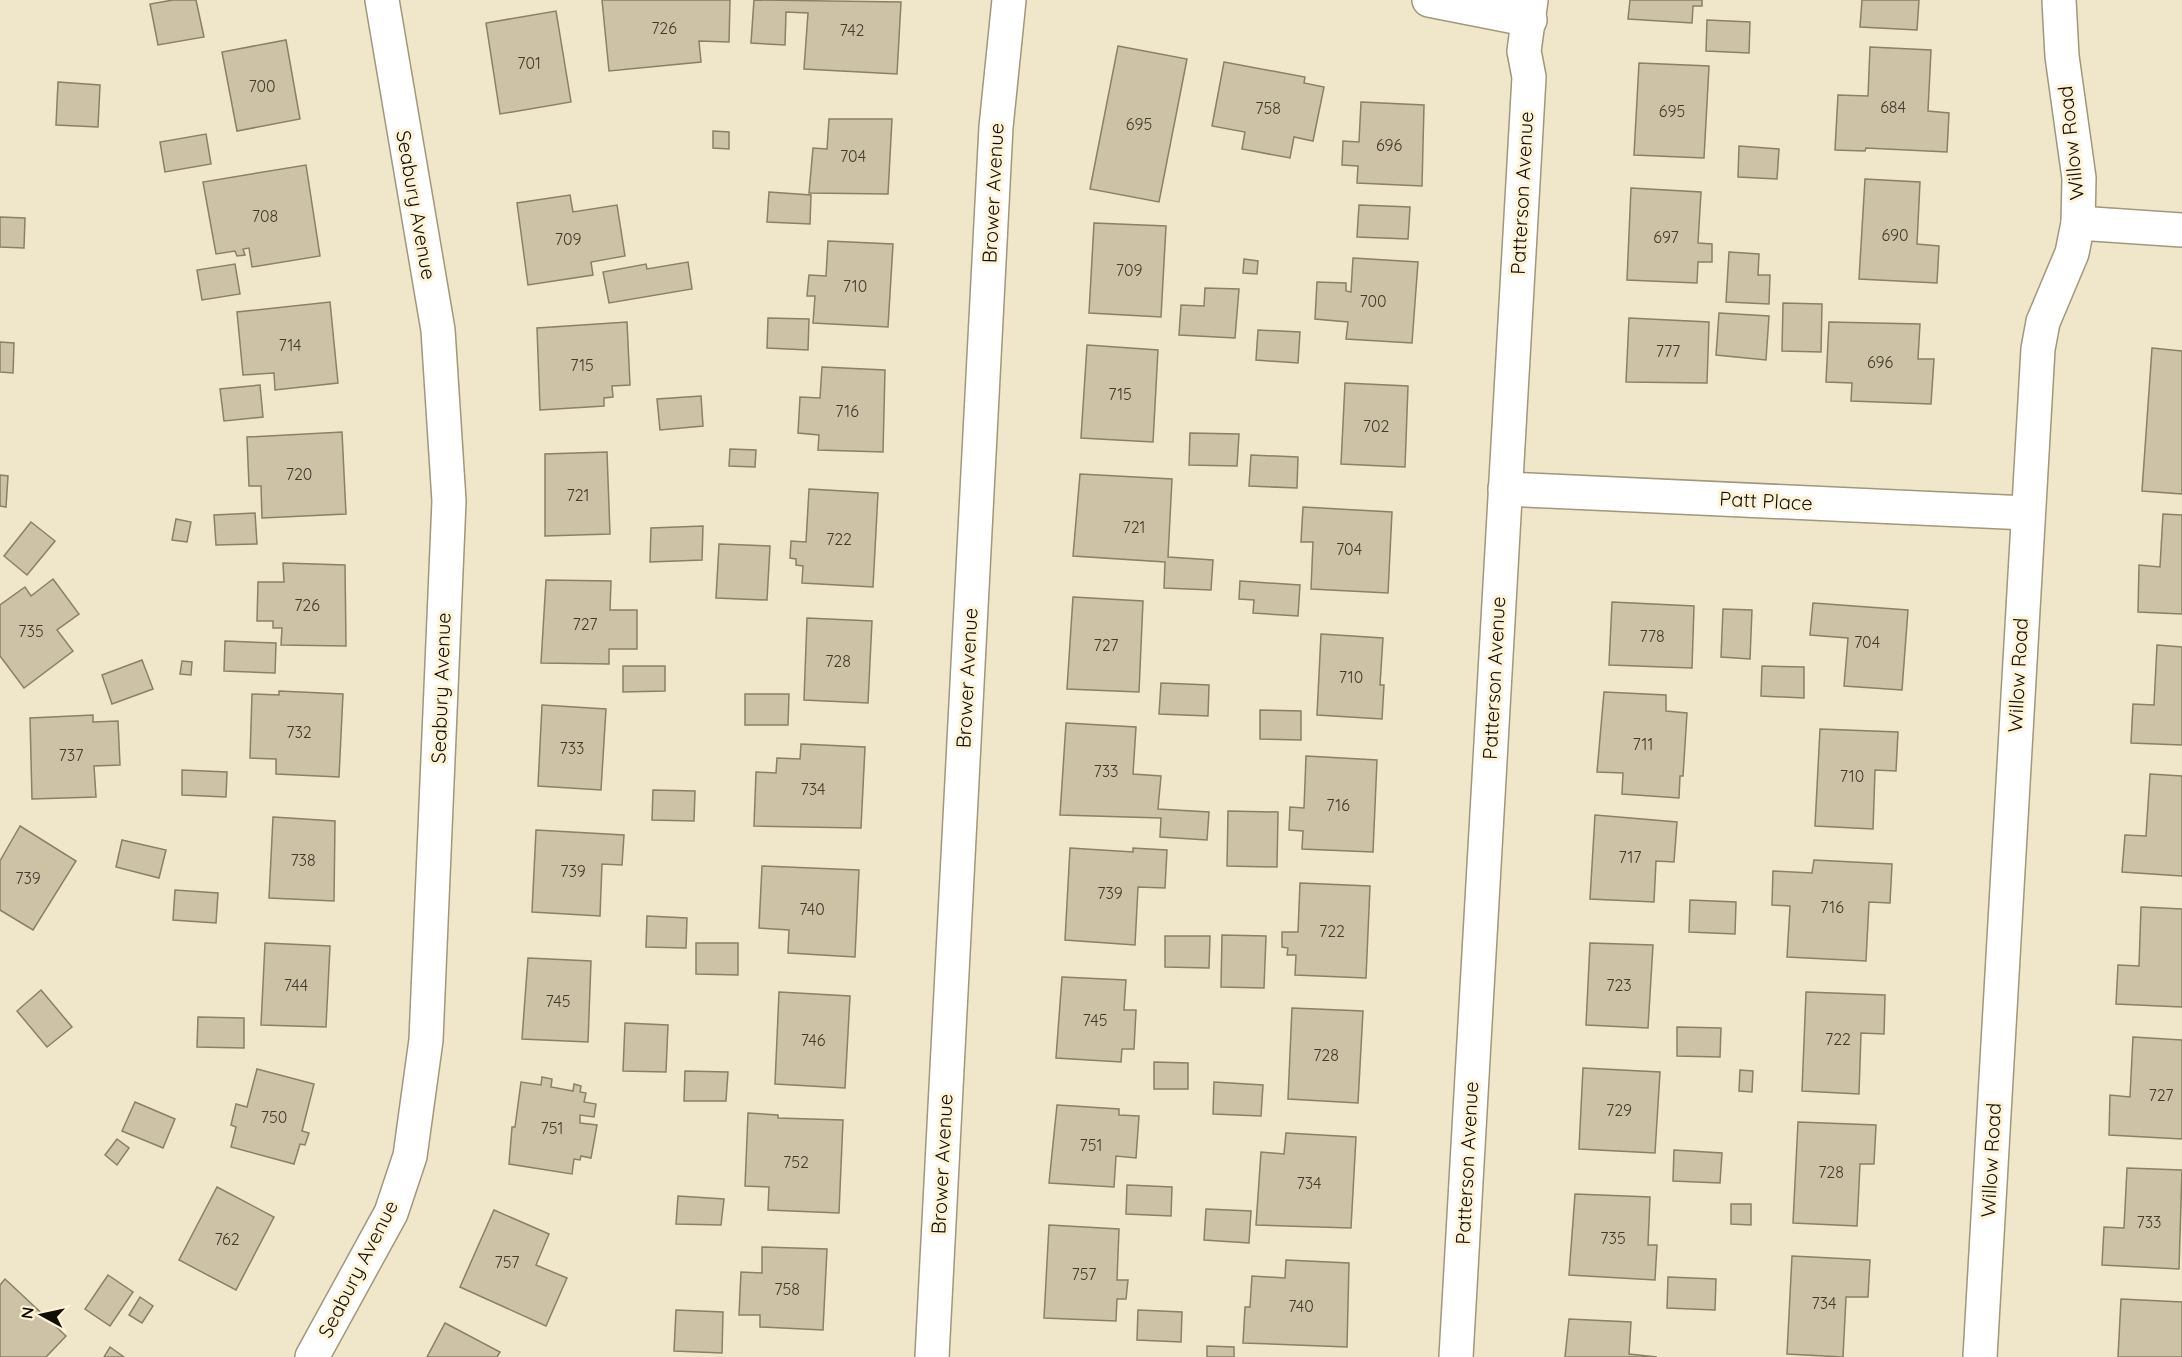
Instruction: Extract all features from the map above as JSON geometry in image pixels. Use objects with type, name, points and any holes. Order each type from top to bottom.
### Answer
[{"type":"street","name":"Seabury Avenue","points":[[312,1357],[391,1213],[410,1156],[426,1040],[449,501],[438,330],[382,0]]},
{"type":"street","name":"Brower Avenue","points":[[933,1357],[995,139],[1009,0]]},
{"type":"street","points":[[1429,0],[1530,10]]},
{"type":"street","name":"Willow Road","points":[[1980,1357],[2026,513],[2038,349],[2043,322],[2072,253],[2078,224],[2079,178],[2062,56],[2059,0]]},
{"type":"street","name":"Patterson Avenue","points":[[1456,1357],[1529,77],[1524,51],[1530,10]]},
{"type":"street","points":[[2078,224],[2182,230]]},
{"type":"street","name":"Patt Place","points":[[1505,489],[2026,513]]},
{"type":"building","points":[[173,0],[196,0],[204,37],[158,45],[150,4]]},
{"type":"building","points":[[602,0],[730,0],[729,42],[699,41],[701,62],[609,71]]},
{"type":"building","points":[[754,0],[901,2],[897,74],[804,69],[808,13],[786,12],[785,45],[751,43]]},
{"type":"building","points":[[1630,0],[1702,0],[1702,6],[1693,6],[1692,23],[1628,19]]},
{"type":"building","points":[[1862,0],[1919,0],[1917,30],[1860,27]]},
{"type":"building","points":[[556,11],[571,102],[500,114],[486,23]]},
{"type":"building","points":[[1707,20],[1750,22],[1749,53],[1706,51]]},
{"type":"building","points":[[286,40],[300,119],[237,131],[222,52]]},
{"type":"building","points":[[1118,46],[1187,59],[1159,202],[1090,189]]},
{"type":"building","points":[[1870,47],[1931,50],[1928,111],[1949,113],[1947,152],[1866,148],[1865,151],[1835,150],[1838,95],[1868,96]]},
{"type":"building","points":[[1224,62],[1305,77],[1304,83],[1324,87],[1313,141],[1294,137],[1290,158],[1242,149],[1245,132],[1212,126]]},
{"type":"building","points":[[1639,63],[1709,66],[1704,158],[1634,155]]},
{"type":"building","points":[[58,82],[100,85],[98,127],[56,125]]},
{"type":"building","points":[[1361,102],[1424,105],[1422,186],[1357,183],[1358,166],[1342,165],[1343,141],[1359,142]]},
{"type":"building","points":[[829,119],[892,119],[888,194],[809,193],[813,148],[827,149]]},
{"type":"building","points":[[713,131],[729,132],[729,149],[713,148]]},
{"type":"building","points":[[206,134],[211,164],[165,172],[160,142]]},
{"type":"building","points":[[1739,146],[1779,149],[1777,179],[1738,177]]},
{"type":"building","points":[[306,165],[320,256],[252,267],[249,248],[243,249],[245,255],[237,256],[235,251],[216,254],[203,182]]},
{"type":"building","points":[[1865,179],[1920,182],[1917,244],[1939,246],[1937,283],[1859,279]]},
{"type":"building","points":[[1631,188],[1701,192],[1698,243],[1712,244],[1712,262],[1698,262],[1697,283],[1627,280]]},
{"type":"building","points":[[769,192],[811,195],[810,224],[767,222]]},
{"type":"building","points":[[570,195],[573,212],[617,205],[625,256],[591,262],[593,275],[528,285],[517,203]]},
{"type":"building","points":[[1359,205],[1410,207],[1408,239],[1357,237]]},
{"type":"building","points":[[0,217],[25,218],[24,248],[0,247]]},
{"type":"building","points":[[1094,223],[1166,226],[1161,317],[1089,313]]},
{"type":"building","points":[[828,241],[893,244],[888,327],[813,323],[815,296],[807,296],[809,275],[826,276]]},
{"type":"building","points":[[1729,252],[1759,254],[1758,275],[1770,275],[1769,304],[1726,302]]},
{"type":"building","points":[[1353,258],[1418,262],[1412,343],[1346,339],[1348,322],[1315,319],[1317,282],[1346,283],[1346,291],[1351,292]]},
{"type":"building","points":[[1244,259],[1258,261],[1257,274],[1243,273]]},
{"type":"building","points":[[688,262],[692,289],[609,303],[603,272],[646,264],[647,269]]},
{"type":"building","points":[[235,264],[240,294],[202,300],[197,270]]},
{"type":"building","points":[[1205,288],[1239,289],[1235,338],[1179,335],[1181,305],[1204,306]]},
{"type":"building","points":[[330,302],[338,383],[275,390],[274,373],[243,375],[237,312]]},
{"type":"building","points":[[1783,303],[1822,304],[1821,352],[1782,351]]},
{"type":"building","points":[[1719,313],[1769,316],[1766,360],[1716,355]]},
{"type":"building","points":[[768,318],[809,319],[808,350],[767,348]]},
{"type":"building","points":[[1629,318],[1709,322],[1707,383],[1626,382]]},
{"type":"building","points":[[627,322],[630,385],[612,386],[613,397],[604,398],[604,406],[540,410],[537,328]]},
{"type":"building","points":[[1829,322],[1920,324],[1918,359],[1934,359],[1931,404],[1851,401],[1852,383],[1826,382]]},
{"type":"building","points":[[1258,330],[1300,332],[1298,363],[1256,360]]},
{"type":"building","points":[[0,342],[14,343],[13,373],[0,372]]},
{"type":"building","points":[[1087,345],[1158,350],[1153,442],[1081,438]]},
{"type":"building","points":[[2152,348],[2182,351],[2182,494],[2142,491]]},
{"type":"building","points":[[822,367],[885,370],[883,452],[818,450],[819,435],[798,433],[800,397],[820,398]]},
{"type":"building","points":[[1345,383],[1408,386],[1405,467],[1341,464]]},
{"type":"building","points":[[260,385],[263,417],[224,421],[220,389]]},
{"type":"building","points":[[701,396],[703,426],[660,430],[657,399]]},
{"type":"building","points":[[342,432],[346,514],[262,518],[261,486],[249,486],[247,437]]},
{"type":"building","points":[[1190,433],[1239,434],[1237,466],[1189,465]]},
{"type":"building","points":[[730,449],[756,450],[755,467],[729,466]]},
{"type":"building","points":[[607,452],[610,534],[545,536],[545,454]]},
{"type":"building","points":[[1251,455],[1298,457],[1297,488],[1249,486]]},
{"type":"building","points":[[1080,474],[1172,479],[1168,557],[1213,560],[1211,590],[1164,588],[1165,562],[1073,556]]},
{"type":"building","points":[[0,475],[8,476],[6,507],[0,506]]},
{"type":"building","points":[[809,489],[878,493],[873,587],[802,583],[803,566],[796,565],[796,559],[790,558],[791,541],[806,542]]},
{"type":"building","points":[[1303,507],[1392,512],[1388,593],[1311,589],[1313,542],[1301,542]]},
{"type":"building","points":[[255,513],[257,544],[216,545],[214,515]]},
{"type":"building","points":[[2163,514],[2182,515],[2182,614],[2138,612],[2139,565],[2160,567]]},
{"type":"building","points":[[176,519],[191,522],[187,542],[172,540]]},
{"type":"building","points":[[31,522],[55,541],[27,575],[4,556]]},
{"type":"building","points":[[703,526],[702,560],[650,562],[651,528]]},
{"type":"building","points":[[719,544],[770,546],[767,600],[716,598]]},
{"type":"building","points":[[283,563],[345,565],[346,646],[281,645],[282,628],[273,628],[273,621],[257,621],[258,582],[284,582]]},
{"type":"building","points":[[53,579],[79,614],[57,630],[73,651],[24,688],[0,656],[0,605],[25,587],[31,596]]},
{"type":"building","points":[[546,580],[611,581],[610,610],[637,610],[637,649],[609,649],[609,664],[541,663]]},
{"type":"building","points":[[1240,581],[1300,585],[1298,616],[1253,613],[1254,600],[1239,599]]},
{"type":"building","points":[[1073,597],[1143,601],[1139,692],[1067,689]]},
{"type":"building","points":[[1612,602],[1694,606],[1692,668],[1609,665]]},
{"type":"building","points":[[1813,603],[1908,610],[1902,690],[1844,686],[1848,638],[1810,635]]},
{"type":"building","points":[[1723,609],[1752,610],[1750,659],[1721,657]]},
{"type":"building","points":[[807,618],[872,621],[868,703],[804,700]]},
{"type":"building","points":[[1321,634],[1383,638],[1380,685],[1384,685],[1382,719],[1317,715]]},
{"type":"building","points":[[225,641],[276,643],[275,673],[224,671]]},
{"type":"building","points":[[2157,645],[2182,647],[2182,745],[2131,743],[2133,704],[2154,705]]},
{"type":"building","points":[[142,660],[153,689],[112,704],[102,675]]},
{"type":"building","points":[[182,661],[192,662],[191,675],[180,674]]},
{"type":"building","points":[[623,666],[665,666],[665,691],[623,692]]},
{"type":"building","points":[[1762,666],[1804,667],[1804,698],[1761,696]]},
{"type":"building","points":[[1161,683],[1209,685],[1208,716],[1159,714]]},
{"type":"building","points":[[279,691],[343,694],[339,777],[276,774],[276,759],[250,758],[252,694],[279,695]]},
{"type":"building","points":[[1604,692],[1666,695],[1666,711],[1687,713],[1683,776],[1680,776],[1679,798],[1622,794],[1623,773],[1597,772]]},
{"type":"building","points":[[745,694],[789,694],[788,725],[745,725]]},
{"type":"building","points":[[542,705],[606,709],[601,790],[538,786]]},
{"type":"building","points":[[1260,710],[1301,711],[1301,740],[1260,739]]},
{"type":"building","points":[[93,715],[93,722],[118,721],[120,765],[94,766],[96,797],[32,799],[30,718]]},
{"type":"building","points":[[1066,723],[1136,727],[1133,774],[1161,776],[1158,809],[1209,812],[1207,840],[1160,837],[1161,818],[1060,815]]},
{"type":"building","points":[[1820,729],[1898,732],[1896,771],[1875,770],[1873,829],[1815,826]]},
{"type":"building","points":[[801,744],[865,747],[861,828],[754,826],[756,772],[776,773],[777,758],[800,759]]},
{"type":"building","points":[[1306,756],[1377,760],[1373,852],[1302,849],[1303,831],[1289,830],[1290,807],[1304,808]]},
{"type":"building","points":[[182,770],[227,772],[226,797],[182,795]]},
{"type":"building","points":[[2150,774],[2182,776],[2182,876],[2122,872],[2125,835],[2146,836]]},
{"type":"building","points":[[653,790],[695,791],[694,821],[652,820]]},
{"type":"building","points":[[1228,811],[1278,812],[1277,867],[1227,866]]},
{"type":"building","points":[[1595,815],[1677,822],[1674,862],[1656,861],[1654,902],[1590,899]]},
{"type":"building","points":[[273,817],[335,821],[334,901],[269,898]]},
{"type":"building","points":[[20,826],[76,861],[33,930],[0,910],[0,861]]},
{"type":"building","points":[[536,830],[624,835],[622,865],[602,864],[600,916],[532,912]]},
{"type":"building","points":[[122,840],[166,850],[159,878],[116,867]]},
{"type":"building","points":[[1070,848],[1133,852],[1133,848],[1167,850],[1165,888],[1138,887],[1135,945],[1065,940]]},
{"type":"building","points":[[1814,860],[1892,864],[1890,903],[1869,902],[1866,961],[1787,957],[1790,906],[1772,905],[1773,871],[1812,873]]},
{"type":"building","points":[[762,866],[859,870],[855,957],[788,953],[789,930],[759,928]]},
{"type":"building","points":[[1300,883],[1370,886],[1366,978],[1295,975],[1296,955],[1287,955],[1288,948],[1282,947],[1282,932],[1298,932]]},
{"type":"building","points":[[175,890],[218,893],[216,923],[173,920]]},
{"type":"building","points":[[1690,900],[1736,902],[1735,934],[1689,932]]},
{"type":"building","points":[[2141,907],[2182,909],[2182,1007],[2116,1004],[2118,965],[2139,966]]},
{"type":"building","points":[[647,916],[687,918],[686,948],[646,947]]},
{"type":"building","points":[[1222,935],[1266,936],[1264,988],[1221,987]]},
{"type":"building","points":[[1165,936],[1210,936],[1209,968],[1165,967]]},
{"type":"building","points":[[265,943],[330,946],[326,1027],[261,1025]]},
{"type":"building","points":[[696,943],[738,943],[738,975],[696,974]]},
{"type":"building","points":[[1590,943],[1653,945],[1648,1028],[1586,1025]]},
{"type":"building","points":[[528,958],[591,961],[588,1042],[522,1039]]},
{"type":"building","points":[[1062,977],[1126,980],[1124,1010],[1136,1010],[1134,1049],[1122,1049],[1121,1062],[1056,1058]]},
{"type":"building","points":[[41,990],[72,1027],[47,1047],[17,1011]]},
{"type":"building","points":[[779,992],[850,996],[845,1088],[775,1084]]},
{"type":"building","points":[[1806,992],[1885,995],[1884,1034],[1861,1033],[1859,1094],[1802,1091]]},
{"type":"building","points":[[1292,1008],[1363,1011],[1358,1103],[1288,1099]]},
{"type":"building","points":[[198,1017],[244,1018],[244,1048],[197,1047]]},
{"type":"building","points":[[625,1023],[668,1025],[666,1072],[623,1071]]},
{"type":"building","points":[[1677,1027],[1721,1028],[1720,1057],[1677,1056]]},
{"type":"building","points":[[2133,1037],[2182,1040],[2182,1139],[2109,1135],[2110,1095],[2130,1097]]},
{"type":"building","points":[[1154,1062],[1188,1063],[1188,1089],[1154,1089]]},
{"type":"building","points":[[1583,1068],[1660,1072],[1655,1153],[1579,1149]]},
{"type":"building","points":[[257,1069],[314,1084],[302,1131],[309,1133],[305,1145],[300,1144],[294,1164],[231,1147],[236,1127],[231,1125],[236,1104],[247,1107]]},
{"type":"building","points":[[1740,1070],[1753,1071],[1752,1092],[1739,1091]]},
{"type":"building","points":[[685,1071],[728,1072],[726,1101],[684,1101]]},
{"type":"building","points":[[542,1077],[552,1079],[551,1087],[573,1091],[574,1084],[581,1086],[580,1092],[586,1093],[584,1102],[596,1104],[594,1117],[580,1115],[580,1123],[597,1125],[591,1158],[581,1156],[580,1160],[574,1159],[572,1174],[509,1164],[512,1127],[515,1127],[521,1082],[541,1085]]},
{"type":"building","points":[[1214,1082],[1263,1085],[1261,1116],[1213,1114]]},
{"type":"building","points":[[135,1102],[175,1119],[163,1148],[122,1131]]},
{"type":"building","points":[[1057,1105],[1119,1109],[1119,1115],[1139,1116],[1136,1158],[1116,1156],[1114,1187],[1049,1183]]},
{"type":"building","points":[[748,1113],[778,1115],[778,1118],[843,1120],[839,1213],[768,1210],[769,1187],[745,1186]]},
{"type":"building","points":[[1798,1122],[1876,1125],[1874,1164],[1860,1164],[1857,1226],[1793,1223]]},
{"type":"building","points":[[1286,1133],[1356,1137],[1351,1228],[1256,1225],[1261,1152],[1284,1154]]},
{"type":"building","points":[[117,1139],[129,1148],[117,1165],[105,1155]]},
{"type":"building","points":[[1674,1150],[1722,1153],[1720,1183],[1673,1181]]},
{"type":"building","points":[[2127,1168],[2182,1170],[2179,1269],[2102,1265],[2104,1227],[2124,1228]]},
{"type":"building","points":[[1127,1185],[1172,1187],[1171,1216],[1126,1214]]},
{"type":"building","points":[[217,1187],[274,1217],[236,1290],[179,1260]]},
{"type":"building","points":[[1575,1194],[1650,1197],[1648,1245],[1657,1245],[1655,1280],[1569,1275]]},
{"type":"building","points":[[678,1196],[724,1199],[721,1225],[676,1224]]},
{"type":"building","points":[[1731,1204],[1751,1204],[1751,1225],[1731,1224]]},
{"type":"building","points":[[1206,1209],[1251,1211],[1249,1243],[1204,1240]]},
{"type":"building","points":[[494,1210],[549,1234],[536,1265],[567,1278],[546,1326],[460,1287]]},
{"type":"building","points":[[1049,1225],[1119,1229],[1117,1280],[1128,1280],[1126,1299],[1117,1299],[1116,1321],[1044,1318]]},
{"type":"building","points":[[762,1247],[827,1249],[823,1330],[760,1327],[760,1315],[739,1315],[741,1272],[762,1273]]},
{"type":"building","points":[[1792,1256],[1870,1260],[1868,1297],[1846,1297],[1843,1357],[1787,1354]]},
{"type":"building","points":[[1286,1260],[1349,1263],[1347,1347],[1243,1343],[1245,1307],[1250,1307],[1252,1276],[1285,1278]]},
{"type":"building","points":[[108,1275],[133,1292],[110,1326],[85,1309]]},
{"type":"building","points":[[1668,1277],[1716,1279],[1715,1310],[1667,1308]]},
{"type":"building","points":[[5,1279],[66,1336],[46,1357],[0,1357],[0,1285]]},
{"type":"building","points":[[140,1297],[153,1306],[142,1323],[129,1315]]},
{"type":"building","points":[[2121,1299],[2182,1302],[2182,1357],[2118,1357]]},
{"type":"building","points":[[676,1310],[723,1312],[722,1353],[674,1351]]},
{"type":"building","points":[[1138,1310],[1182,1312],[1181,1342],[1137,1340]]},
{"type":"building","points":[[1569,1319],[1631,1322],[1629,1354],[1657,1357],[1565,1357]]},
{"type":"building","points":[[445,1323],[500,1352],[497,1357],[427,1357]]},
{"type":"building","points":[[1207,1346],[1234,1347],[1234,1357],[1207,1357]]},
{"type":"building","points":[[110,1347],[124,1357],[104,1357]]}]
